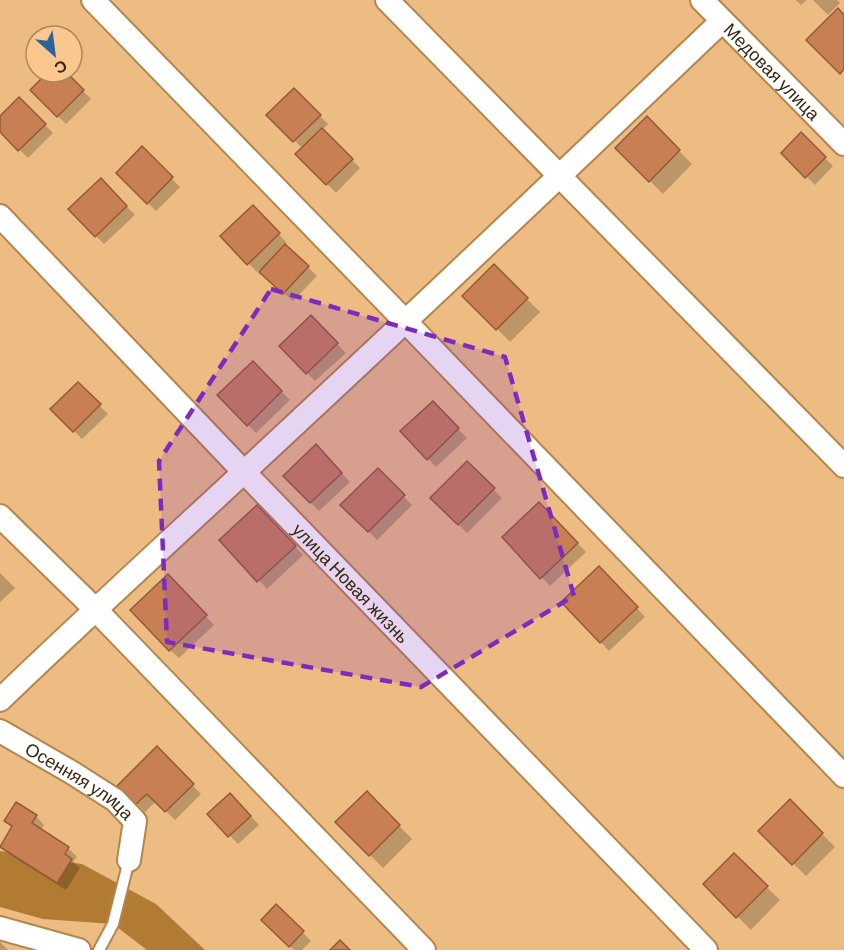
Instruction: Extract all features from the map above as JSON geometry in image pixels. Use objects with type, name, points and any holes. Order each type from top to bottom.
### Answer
[{"type":"street","points":[[93,0],[844,776]]},
{"type":"street","points":[[387,0],[844,466]]},
{"type":"street","name":"Медовая улица","points":[[702,0],[844,144]]},
{"type":"street","points":[[0,700],[559,177],[722,21]]},
{"type":"street","name":"улица Новая жизнь","points":[[0,216],[706,950]]},
{"type":"street","points":[[0,516],[95,609],[424,950]]},
{"type":"street","name":"Осенняя улица","points":[[0,731],[115,800],[135,821],[129,860]]},
{"type":"street","points":[[0,928],[79,950]]},
{"type":"lane","name":"Осенняя улица","points":[[99,950],[113,924],[129,860]]},
{"type":"highlighted area","points":[[271,289],[505,357],[574,596],[421,687],[167,642],[159,461]]},
{"type":"shaded area","points":[[0,851],[82,864],[156,904],[205,950],[147,950],[113,924],[43,919],[0,907]]},
{"type":"building","points":[[838,8],[844,15],[844,69],[840,74],[806,40]]},
{"type":"building","points":[[36,84],[78,84],[84,90],[57,117],[30,90]]},
{"type":"building","points":[[294,88],[321,115],[293,142],[266,115]]},
{"type":"building","points":[[19,97],[46,124],[18,151],[0,132],[0,116]]},
{"type":"building","points":[[647,116],[680,150],[649,182],[615,148]]},
{"type":"building","points":[[322,128],[353,159],[326,185],[295,154]]},
{"type":"building","points":[[801,132],[826,157],[805,178],[781,153]]},
{"type":"building","points":[[142,146],[173,177],[147,204],[116,173]]},
{"type":"building","points":[[101,178],[127,206],[95,237],[68,209]]},
{"type":"building","points":[[253,205],[280,233],[247,265],[220,236]]},
{"type":"building","points":[[285,244],[309,266],[283,294],[259,272]]},
{"type":"building","points":[[494,264],[528,298],[496,330],[462,296]]},
{"type":"building","points":[[311,315],[338,343],[306,374],[279,346]]},
{"type":"building","points":[[253,361],[282,391],[247,426],[217,395]]},
{"type":"building","points":[[78,382],[101,404],[73,432],[50,409]]},
{"type":"building","points":[[433,401],[459,428],[427,460],[400,431]]},
{"type":"building","points":[[316,444],[342,473],[310,503],[283,476]]},
{"type":"building","points":[[467,461],[495,488],[458,525],[430,498]]},
{"type":"building","points":[[378,468],[405,495],[368,532],[340,505]]},
{"type":"building","points":[[539,502],[578,543],[540,579],[502,537]]},
{"type":"building","points":[[257,505],[296,546],[257,582],[219,540]]},
{"type":"building","points":[[599,566],[638,607],[600,643],[561,602]]},
{"type":"building","points":[[168,574],[207,615],[169,651],[130,610]]},
{"type":"building","points":[[157,746],[194,784],[165,812],[147,794],[135,805],[117,786]]},
{"type":"building","points":[[367,791],[400,825],[369,856],[335,822]]},
{"type":"building","points":[[230,793],[251,816],[228,837],[207,814]]},
{"type":"building","points":[[790,799],[823,833],[792,865],[758,831]]},
{"type":"building","points":[[16,802],[37,815],[32,823],[69,847],[65,854],[72,859],[57,883],[0,847],[12,826],[4,821]]},
{"type":"building","points":[[734,853],[768,886],[736,918],[703,884]]},
{"type":"building","points":[[276,904],[304,931],[289,947],[261,920]]},
{"type":"building","points":[[340,940],[350,950],[330,950]]}]
